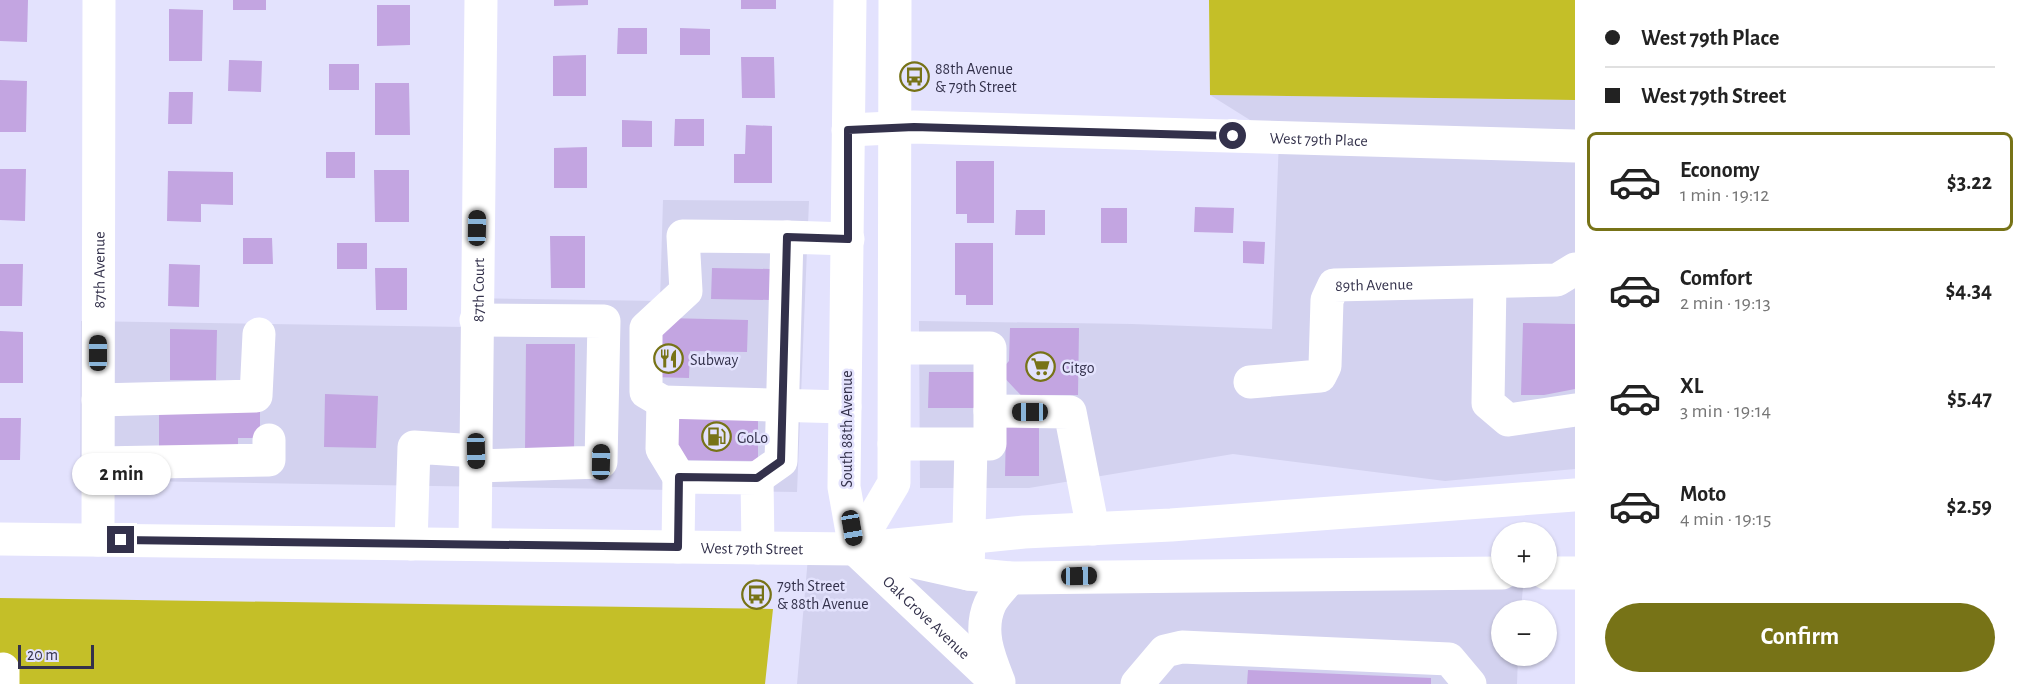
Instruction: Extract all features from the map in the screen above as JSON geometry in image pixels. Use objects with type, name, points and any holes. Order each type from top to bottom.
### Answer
[{"type":"street","name":"87th Avenue","points":[[98,540],[99,0]]},
{"type":"street","name":"87th Court","points":[[476,544],[476,320],[481,0]]},
{"type":"street","name":"South 88th Avenue","points":[[850,0],[844,487],[855,549]]},
{"type":"street","points":[[855,549],[894,483],[897,128],[895,0]]},
{"type":"street","name":"West 79th Place","points":[[848,130],[897,128],[1575,146]]},
{"type":"street","points":[[845,407],[663,402],[646,392],[646,328],[686,291],[683,236],[848,239]]},
{"type":"street","points":[[679,477],[757,478],[781,461],[787,237]]},
{"type":"street","name":"89th Avenue","points":[[1250,382],[1320,376],[1325,366],[1327,300],[1334,285],[1557,280],[1575,269]]},
{"type":"street","points":[[1491,282],[1488,403],[1508,420],[1575,410]]},
{"type":"street","points":[[411,544],[414,447],[476,459],[601,462],[604,321],[476,320]]},
{"type":"street","points":[[98,400],[256,396],[259,334]]},
{"type":"street","points":[[894,444],[990,444],[990,348],[896,348]]},
{"type":"street","points":[[663,402],[662,449],[679,477],[678,547]]},
{"type":"street","points":[[990,411],[1070,412],[1093,529]]},
{"type":"street","points":[[98,463],[268,460],[269,440]]},
{"type":"street","points":[[968,574],[970,444]]},
{"type":"street","points":[[757,478],[758,548]]},
{"type":"street","points":[[855,549],[969,537],[1171,525],[1575,495]]},
{"type":"street","name":"West 79th Street","points":[[0,538],[855,549]]},
{"type":"street","points":[[855,549],[968,574],[1010,578],[1491,573]]},
{"type":"street","name":"Oak Grove Avenue","points":[[855,549],[998,684]]},
{"type":"street","points":[[1557,573],[1575,573]]},
{"type":"street","points":[[998,684],[985,646],[986,619],[990,603],[1010,578]]},
{"type":"street","points":[[1137,684],[1165,651],[1182,647],[1449,659],[1470,684]]},
{"type":"street","points":[[0,670],[3,669],[3,684]]},
{"type":"shaded area","points":[[1209,0],[1575,0],[1575,100],[1210,95]]},
{"type":"shaded area","points":[[1210,95],[1575,100],[1575,469],[1445,481],[1233,454],[1029,488],[920,488],[919,321],[1132,324],[1272,329],[1279,138]]},
{"type":"shaded area","points":[[663,200],[809,201],[797,492],[80,480],[81,321],[465,327],[465,298],[660,301]]},
{"type":"shaded area","points":[[808,557],[847,558],[981,684],[797,684]]},
{"type":"shaded area","points":[[883,566],[1014,593],[1523,588],[1522,600],[1491,600],[1491,666],[1518,666],[1517,684],[1009,684]]},
{"type":"shaded area","points":[[0,598],[773,609],[765,684],[0,684]]},
{"type":"building","points":[[0,0],[28,0],[27,42],[0,41]]},
{"type":"building","points":[[233,0],[266,0],[266,10],[233,10]]},
{"type":"building","points":[[554,0],[588,0],[588,5],[554,6]]},
{"type":"building","points":[[741,0],[776,0],[776,9],[741,9]]},
{"type":"building","points":[[377,5],[410,5],[410,45],[377,46]]},
{"type":"building","points":[[169,9],[203,10],[202,61],[169,61]]},
{"type":"building","points":[[618,28],[647,28],[647,54],[617,54]]},
{"type":"building","points":[[680,28],[710,29],[710,55],[680,55]]},
{"type":"building","points":[[586,55],[586,96],[553,96],[553,56]]},
{"type":"building","points":[[741,57],[774,57],[775,98],[742,98]]},
{"type":"building","points":[[229,60],[262,61],[261,92],[228,91]]},
{"type":"building","points":[[329,64],[359,64],[359,90],[329,90]]},
{"type":"building","points":[[0,80],[27,81],[26,132],[0,132]]},
{"type":"building","points":[[375,83],[409,83],[410,135],[375,135]]},
{"type":"building","points":[[169,92],[193,92],[192,124],[168,124]]},
{"type":"building","points":[[675,119],[704,119],[704,146],[674,146]]},
{"type":"building","points":[[622,120],[652,121],[652,147],[622,147]]},
{"type":"building","points":[[746,125],[772,126],[772,183],[734,183],[734,154],[745,154]]},
{"type":"building","points":[[587,147],[587,188],[554,188],[554,148]]},
{"type":"building","points":[[326,152],[355,152],[355,178],[326,178]]},
{"type":"building","points":[[956,161],[994,161],[994,223],[967,223],[967,214],[956,214]]},
{"type":"building","points":[[0,169],[26,169],[25,221],[0,220]]},
{"type":"building","points":[[374,170],[409,170],[409,222],[375,222]]},
{"type":"building","points":[[168,171],[233,172],[233,205],[201,204],[201,222],[167,221]]},
{"type":"building","points":[[1195,207],[1234,208],[1233,233],[1194,232]]},
{"type":"building","points":[[1101,208],[1127,208],[1127,243],[1101,243]]},
{"type":"building","points":[[1016,210],[1045,210],[1045,235],[1015,235]]},
{"type":"building","points":[[550,236],[585,236],[585,288],[551,288]]},
{"type":"building","points":[[243,238],[272,238],[273,264],[243,264]]},
{"type":"building","points":[[1243,241],[1265,242],[1264,264],[1243,263]]},
{"type":"building","points":[[337,243],[367,243],[367,269],[337,269]]},
{"type":"building","points":[[955,243],[993,243],[993,305],[966,305],[966,295],[955,295]]},
{"type":"building","points":[[0,264],[23,264],[22,306],[0,306]]},
{"type":"building","points":[[169,264],[200,265],[199,307],[168,306]]},
{"type":"building","points":[[375,268],[407,268],[407,310],[376,310]]},
{"type":"building","points":[[712,268],[771,269],[770,300],[711,299]]},
{"type":"building","points":[[667,318],[748,320],[747,352],[690,351],[689,378],[651,377]]},
{"type":"building","points":[[1523,323],[1575,324],[1575,389],[1544,395],[1521,395]]},
{"type":"building","name":"Citgo","points":[[1010,328],[1079,328],[1078,395],[1043,395],[1031,406],[999,372],[1009,361]]},
{"type":"building","points":[[170,329],[217,330],[216,380],[170,380]]},
{"type":"building","points":[[0,331],[23,332],[23,383],[0,383]]},
{"type":"building","points":[[526,344],[575,344],[574,452],[525,452]]},
{"type":"building","points":[[929,372],[980,372],[980,408],[928,408]]},
{"type":"building","points":[[325,394],[378,396],[376,448],[324,447]]},
{"type":"building","points":[[159,409],[260,410],[260,438],[238,438],[238,449],[159,448]]},
{"type":"building","name":"GoLo","points":[[675,414],[758,414],[758,461],[675,460]]},
{"type":"building","points":[[0,418],[21,418],[20,460],[0,460]]},
{"type":"building","points":[[1006,427],[1039,427],[1039,476],[1005,476]]},
{"type":"building","points":[[1248,670],[1431,678],[1431,684],[1247,684]]},
{"type":"place","name":"88th Avenue & 79th Street","points":[[914,77]]},
{"type":"place","name":"Subway","points":[[669,359]]},
{"type":"place","name":"Citgo","points":[[1041,367]]},
{"type":"place","name":"GoLo","points":[[716,437]]},
{"type":"place","name":"79th Street & 88th Avenue","points":[[756,594]]},
{"type":"route","points":[[121,540],[678,547],[679,477],[757,478],[781,461],[787,237],[848,239],[848,130],[914,127],[1233,136]]}]
